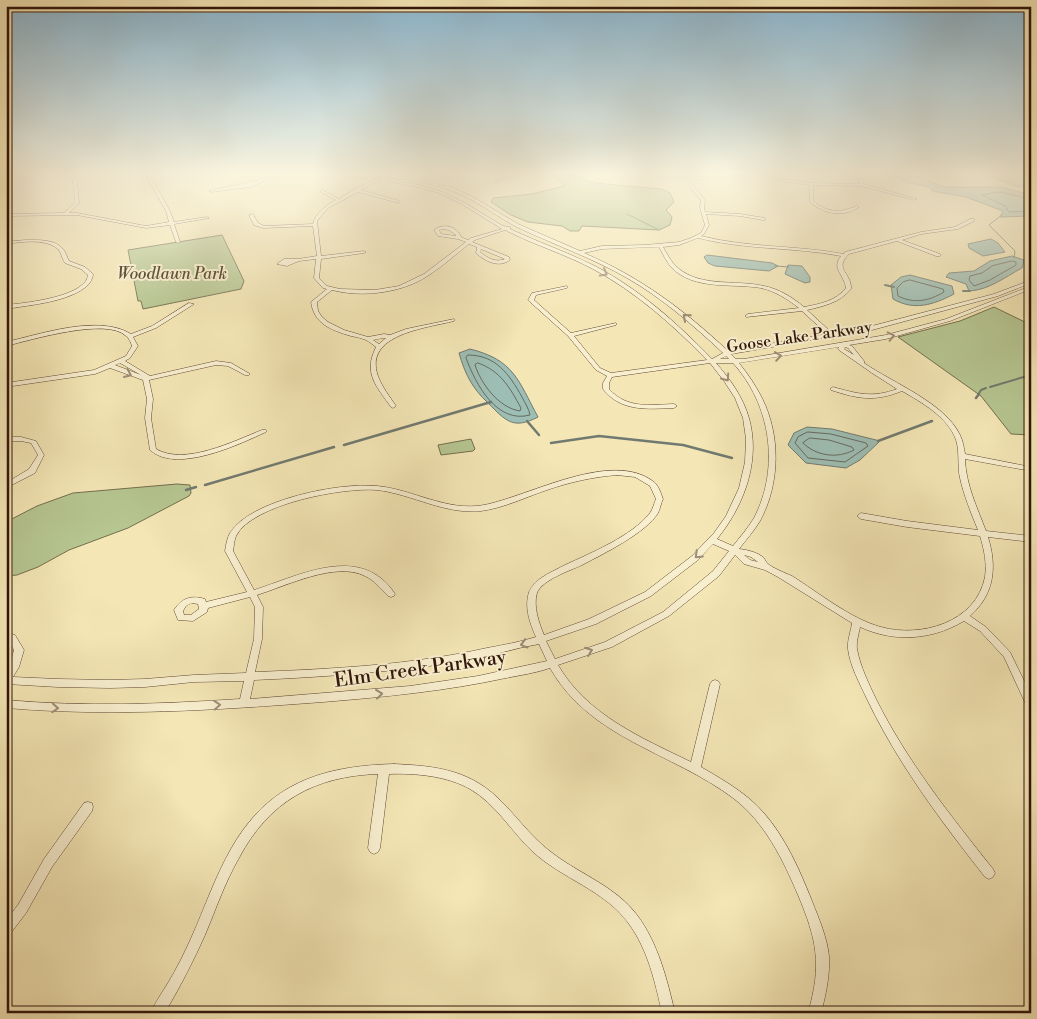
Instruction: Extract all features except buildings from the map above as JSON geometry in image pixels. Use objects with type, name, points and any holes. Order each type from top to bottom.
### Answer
[{"type":"street","points":[[110,220],[137,226],[172,224],[198,220]]},
{"type":"street","points":[[170,220],[178,242]]},
{"type":"street","points":[[254,220],[256,224],[263,227],[314,225]]},
{"type":"street","points":[[317,220],[314,225],[318,257],[316,278],[320,284],[330,288],[364,292],[400,287],[426,275],[467,242],[517,225]]},
{"type":"street","name":"Elm Creek Parkway","points":[[6,680],[70,684],[143,683],[376,667],[460,658],[543,639],[591,623],[632,603],[685,568],[712,540],[740,498],[750,455],[746,419],[734,389],[713,361],[636,293],[573,257],[505,228],[490,220]]},
{"type":"street","name":"Elm Creek Parkway","points":[[6,704],[93,710],[167,709],[370,695],[443,686],[553,663],[594,649],[649,624],[695,593],[736,552],[762,510],[770,486],[774,445],[769,421],[761,401],[735,362],[726,352],[658,295],[622,272],[586,253],[507,220]]},
{"type":"street","points":[[573,257],[616,247],[684,242],[699,237],[707,229],[706,220]]},
{"type":"street","points":[[699,237],[748,247],[827,252],[844,255],[858,248],[950,229],[972,220]]},
{"type":"street","points":[[458,238],[501,255],[508,260],[500,263],[487,259],[478,252],[479,247]]},
{"type":"street","points":[[896,239],[938,255]]},
{"type":"street","points":[[6,242],[28,241],[54,246],[63,252],[67,262],[82,268],[91,275],[84,287],[70,294],[6,307]]},
{"type":"street","points":[[660,245],[674,268],[684,274],[709,281],[747,284],[766,288],[783,295],[843,345],[841,349],[934,408],[953,428],[959,438],[964,481],[983,533],[989,559],[988,574],[978,601],[964,616],[943,630],[911,635],[892,633],[857,622],[804,588],[766,567],[756,566],[743,560],[736,552],[712,540]]},
{"type":"street","points":[[298,260],[364,252]]},
{"type":"street","points":[[748,316],[827,304],[837,300],[847,292],[849,283],[839,265],[844,255]]},
{"type":"street","name":"Goose Lake Parkway","points":[[713,361],[726,352],[832,336],[905,321],[996,296],[1031,281]]},
{"type":"street","points":[[565,287],[537,292],[532,300],[570,335],[594,366],[610,375],[713,361]]},
{"type":"street","name":"Goose Lake Parkway","points":[[713,361],[735,362],[843,345],[933,324],[1031,287]]},
{"type":"street","points":[[330,288],[314,302],[314,306],[322,320],[334,329],[368,339],[390,338]]},
{"type":"street","points":[[131,336],[154,327],[192,304]]},
{"type":"street","points":[[393,406],[371,368],[372,360],[379,347],[390,338],[408,330],[452,320]]},
{"type":"street","points":[[570,335],[614,324]]},
{"type":"street","points":[[6,344],[90,327],[118,330],[131,336],[135,344],[134,349],[121,361],[95,372],[6,385]]},
{"type":"street","points":[[368,339],[379,347]]},
{"type":"street","points":[[121,361],[147,376],[149,433],[153,450],[161,456],[175,458],[204,452],[264,431]]},
{"type":"street","points":[[112,366],[146,379],[216,363],[230,364],[247,374]]},
{"type":"street","points":[[610,375],[606,388],[621,402],[644,407],[674,406]]},
{"type":"street","points":[[833,389],[870,398],[884,396],[902,389]]},
{"type":"street","points":[[6,440],[21,439],[34,442],[41,455],[32,470],[6,486]]},
{"type":"street","points":[[962,456],[1031,469]]},
{"type":"street","points":[[244,704],[260,622],[258,607],[253,593],[229,551],[233,534],[240,525],[258,512],[316,494],[346,488],[377,488],[454,506],[478,508],[601,474],[629,474],[647,480],[658,492],[660,499],[655,512],[614,545],[588,560],[548,577],[532,595],[531,605],[558,674],[585,705],[610,724],[667,757],[696,769],[739,796],[760,816],[780,844],[793,870],[821,942],[824,968],[821,991],[814,1013]]},
{"type":"street","points":[[861,516],[907,524],[1031,539]]},
{"type":"street","points":[[204,606],[253,593],[311,574],[339,569],[361,570],[380,582],[391,594]]},
{"type":"street","points":[[964,616],[983,629],[1007,655],[1031,706]]},
{"type":"street","points":[[857,622],[852,646],[854,660],[900,754],[932,802],[989,873]]},
{"type":"street","points":[[6,636],[17,644],[19,650],[14,667],[6,680]]},
{"type":"street","points":[[696,769],[715,684]]},
{"type":"street","points":[[374,848],[384,770]]},
{"type":"street","points":[[157,1013],[188,960],[230,863],[257,821],[293,792],[312,782],[336,774],[384,770],[433,770],[473,785],[490,798],[538,849],[620,903],[645,935],[654,957],[669,1013]]},
{"type":"street","points":[[6,930],[22,909],[48,863],[88,807]]},
{"type":"green space","points":[[522,220],[671,220],[670,225],[659,230],[582,226],[579,231],[570,231],[562,226]]},
{"type":"green space","name":"Woodlawn Park","points":[[222,235],[244,281],[241,289],[143,309],[141,301],[138,301],[128,250]]},
{"type":"green space","points":[[994,307],[1031,325],[1031,435],[1011,434],[981,396],[898,337],[960,321]]},
{"type":"green space","points":[[471,439],[475,449],[473,451],[441,455],[438,445]]},
{"type":"green space","points":[[177,484],[190,485],[191,493],[189,496],[128,528],[69,550],[38,567],[17,575],[6,576],[6,522],[37,506],[73,493]]},
{"type":"water","points":[[991,239],[998,243],[1005,252],[983,256],[969,248],[968,244]]},
{"type":"water","points":[[707,255],[772,263],[778,266],[769,271],[715,266],[708,263],[704,257]]},
{"type":"water","points":[[1012,256],[1024,260],[1022,268],[983,288],[969,291],[966,284],[946,277],[949,273],[974,271],[990,261]]},
{"type":"water","points":[[788,265],[802,266],[810,277],[810,282],[805,283],[785,274]]},
{"type":"water","points":[[910,275],[952,286],[954,294],[931,304],[916,306],[893,299],[891,285],[901,277]]},
{"type":"water","points":[[470,349],[496,359],[513,373],[538,417],[522,423],[510,422],[482,397],[473,386],[459,353]]},
{"type":"water","points":[[807,427],[832,429],[880,441],[860,460],[846,468],[806,463],[788,445],[794,433]]},
{"type":"waterway","points":[[638,220],[659,230]]},
{"type":"waterway","points":[[996,220],[989,225],[1015,251],[1014,258]]},
{"type":"waterway","points":[[775,266],[789,267]]},
{"type":"waterway","points":[[885,285],[894,287]]},
{"type":"waterway","points":[[963,291],[970,291]]},
{"type":"waterway","points":[[990,387],[1027,376],[1031,379]]},
{"type":"waterway","points":[[978,395],[981,390],[986,388]]},
{"type":"waterway","points":[[976,398],[979,394]]},
{"type":"waterway","points":[[344,445],[491,402]]},
{"type":"waterway","points":[[527,421],[539,435]]},
{"type":"waterway","points":[[878,441],[932,421]]},
{"type":"waterway","points":[[551,443],[599,436],[683,445],[732,458]]},
{"type":"waterway","points":[[205,485],[334,447]]},
{"type":"waterway","points":[[186,490],[196,487]]}]
